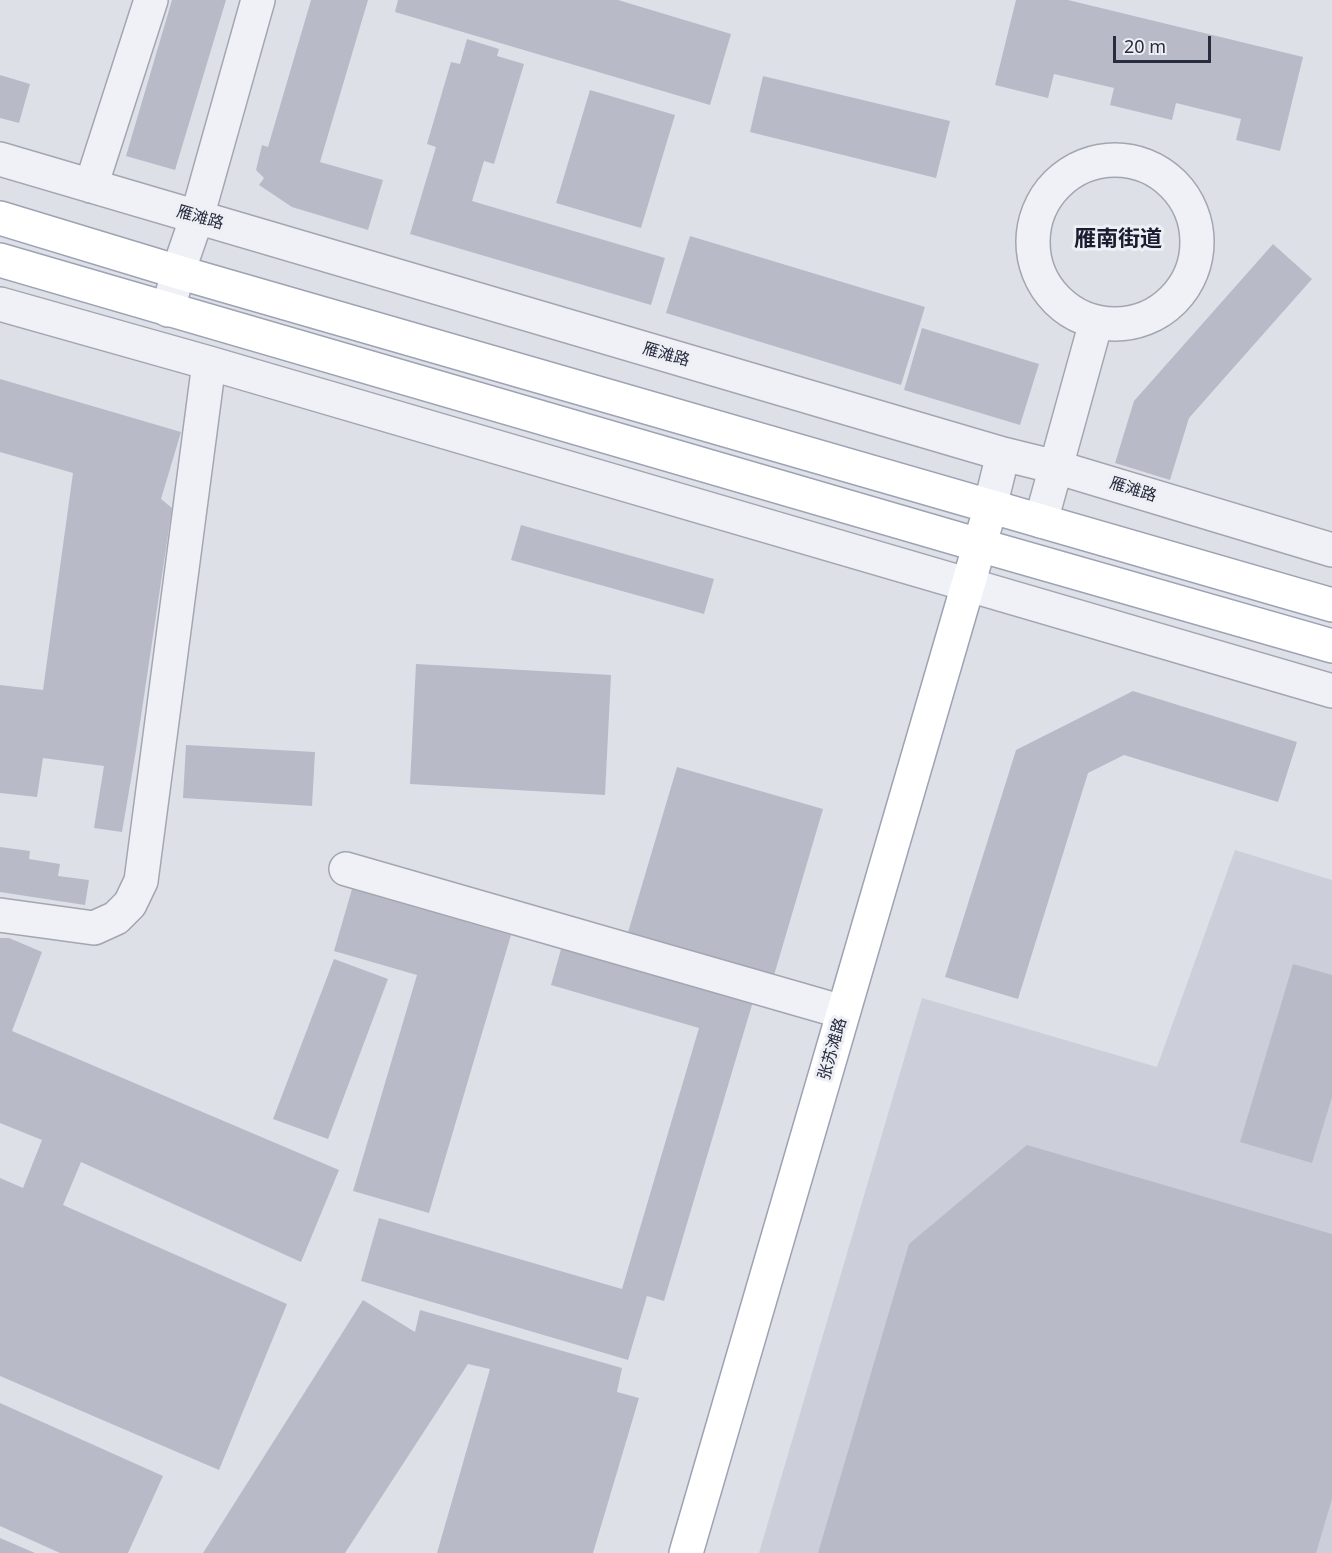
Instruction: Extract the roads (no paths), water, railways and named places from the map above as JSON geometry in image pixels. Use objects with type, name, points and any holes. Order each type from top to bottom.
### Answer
[{"type":"main road","points":[[0,218],[178,272],[1332,605]]},
{"type":"main road","points":[[0,260],[1332,646]]},
{"type":"main road","name":"张苏滩路","points":[[686,1553],[990,507]]},
{"type":"street","points":[[91,186],[151,0]]},
{"type":"street","points":[[168,310],[197,217],[258,0]]},
{"type":"street","name":"雁滩路","points":[[0,159],[1003,454],[1328,542]]},
{"type":"street","points":[[1103,160],[1136,162],[1165,175],[1186,199],[1197,230],[1196,261],[1182,291],[1158,313],[1128,324],[1096,322],[1066,309],[1044,285],[1033,254],[1035,222],[1049,193],[1073,171],[1103,160]]},
{"type":"street","points":[[0,304],[968,584],[1332,692]]},
{"type":"street","points":[[1041,521],[1096,322]]},
{"type":"street","points":[[0,915],[94,928],[116,918],[130,904],[141,880],[209,363]]},
{"type":"street","points":[[990,507],[1003,454]]},
{"type":"street","points":[[346,869],[843,1012]]},
{"type":"district","name":"雁南街道","points":[[1118,240]]}]
